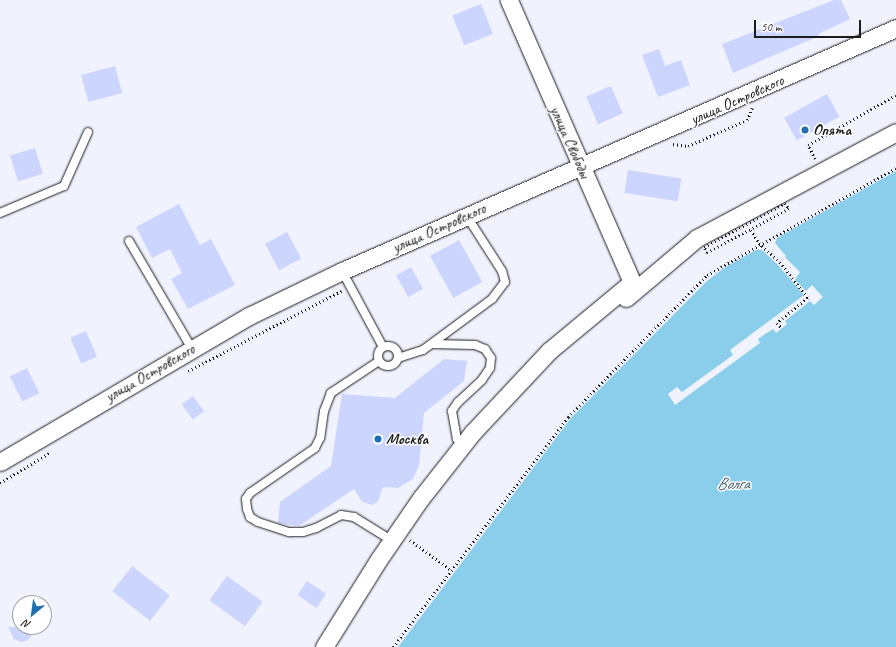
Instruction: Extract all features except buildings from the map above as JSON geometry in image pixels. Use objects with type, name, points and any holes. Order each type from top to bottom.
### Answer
[{"type":"street","name":"улица Свободы","points":[[463,444],[508,393],[549,351],[632,282],[509,0]]},
{"type":"street","name":"улица Островского","points":[[0,462],[249,316],[342,271],[466,215],[581,168],[896,28]]},
{"type":"street","points":[[334,647],[398,538],[513,398],[556,357],[697,238],[896,132]]},
{"type":"street","points":[[324,647],[463,444]]},
{"type":"lane","points":[[0,213],[64,186],[88,132]]},
{"type":"lane","points":[[379,360],[390,366],[398,358],[414,355],[432,344],[492,299],[506,282],[502,271],[466,215]]},
{"type":"lane","points":[[129,241],[192,349]]},
{"type":"lane","points":[[342,271],[383,347]]},
{"type":"lane","points":[[432,344],[475,345],[485,349],[491,358],[490,368],[482,380],[458,402],[452,411],[457,439],[463,444]]},
{"type":"lane","points":[[379,360],[378,353],[383,347],[389,346],[395,348],[398,358]]},
{"type":"lane","points":[[379,360],[331,393],[324,411],[320,438],[315,448],[250,493],[246,499],[247,509],[250,517],[258,522],[288,532],[309,530],[342,515],[354,517],[398,538]]},
{"type":"path","points":[[822,172],[808,145],[896,95]]},
{"type":"path","points":[[667,147],[675,144],[688,146],[747,120],[754,103]]},
{"type":"path","points":[[393,647],[568,416],[707,275],[759,243],[896,168]]},
{"type":"path","points":[[704,247],[707,253],[751,230],[789,209],[785,203]]},
{"type":"path","points":[[751,230],[759,243],[780,262],[808,298],[778,323],[782,328]]},
{"type":"path","points":[[184,373],[350,286]]},
{"type":"path","points":[[0,483],[54,450]]},
{"type":"path","points":[[398,538],[451,570]]},
{"type":"water","name":"Волга","points":[[896,171],[896,647],[398,647],[571,418],[707,281],[724,268],[756,250],[762,250],[777,264],[786,256],[775,243],[777,238]]},
{"type":"pier","points":[[785,257],[800,272],[795,280],[806,291],[812,285],[823,297],[814,305],[810,301],[785,321],[787,324],[776,333],[773,329],[758,339],[760,343],[675,405],[668,394],[677,387],[682,392],[733,355],[730,350],[804,295],[777,264]]},
{"type":"place","name":"Опята","points":[[805,130]]},
{"type":"place","name":"Москва","points":[[378,439]]}]
